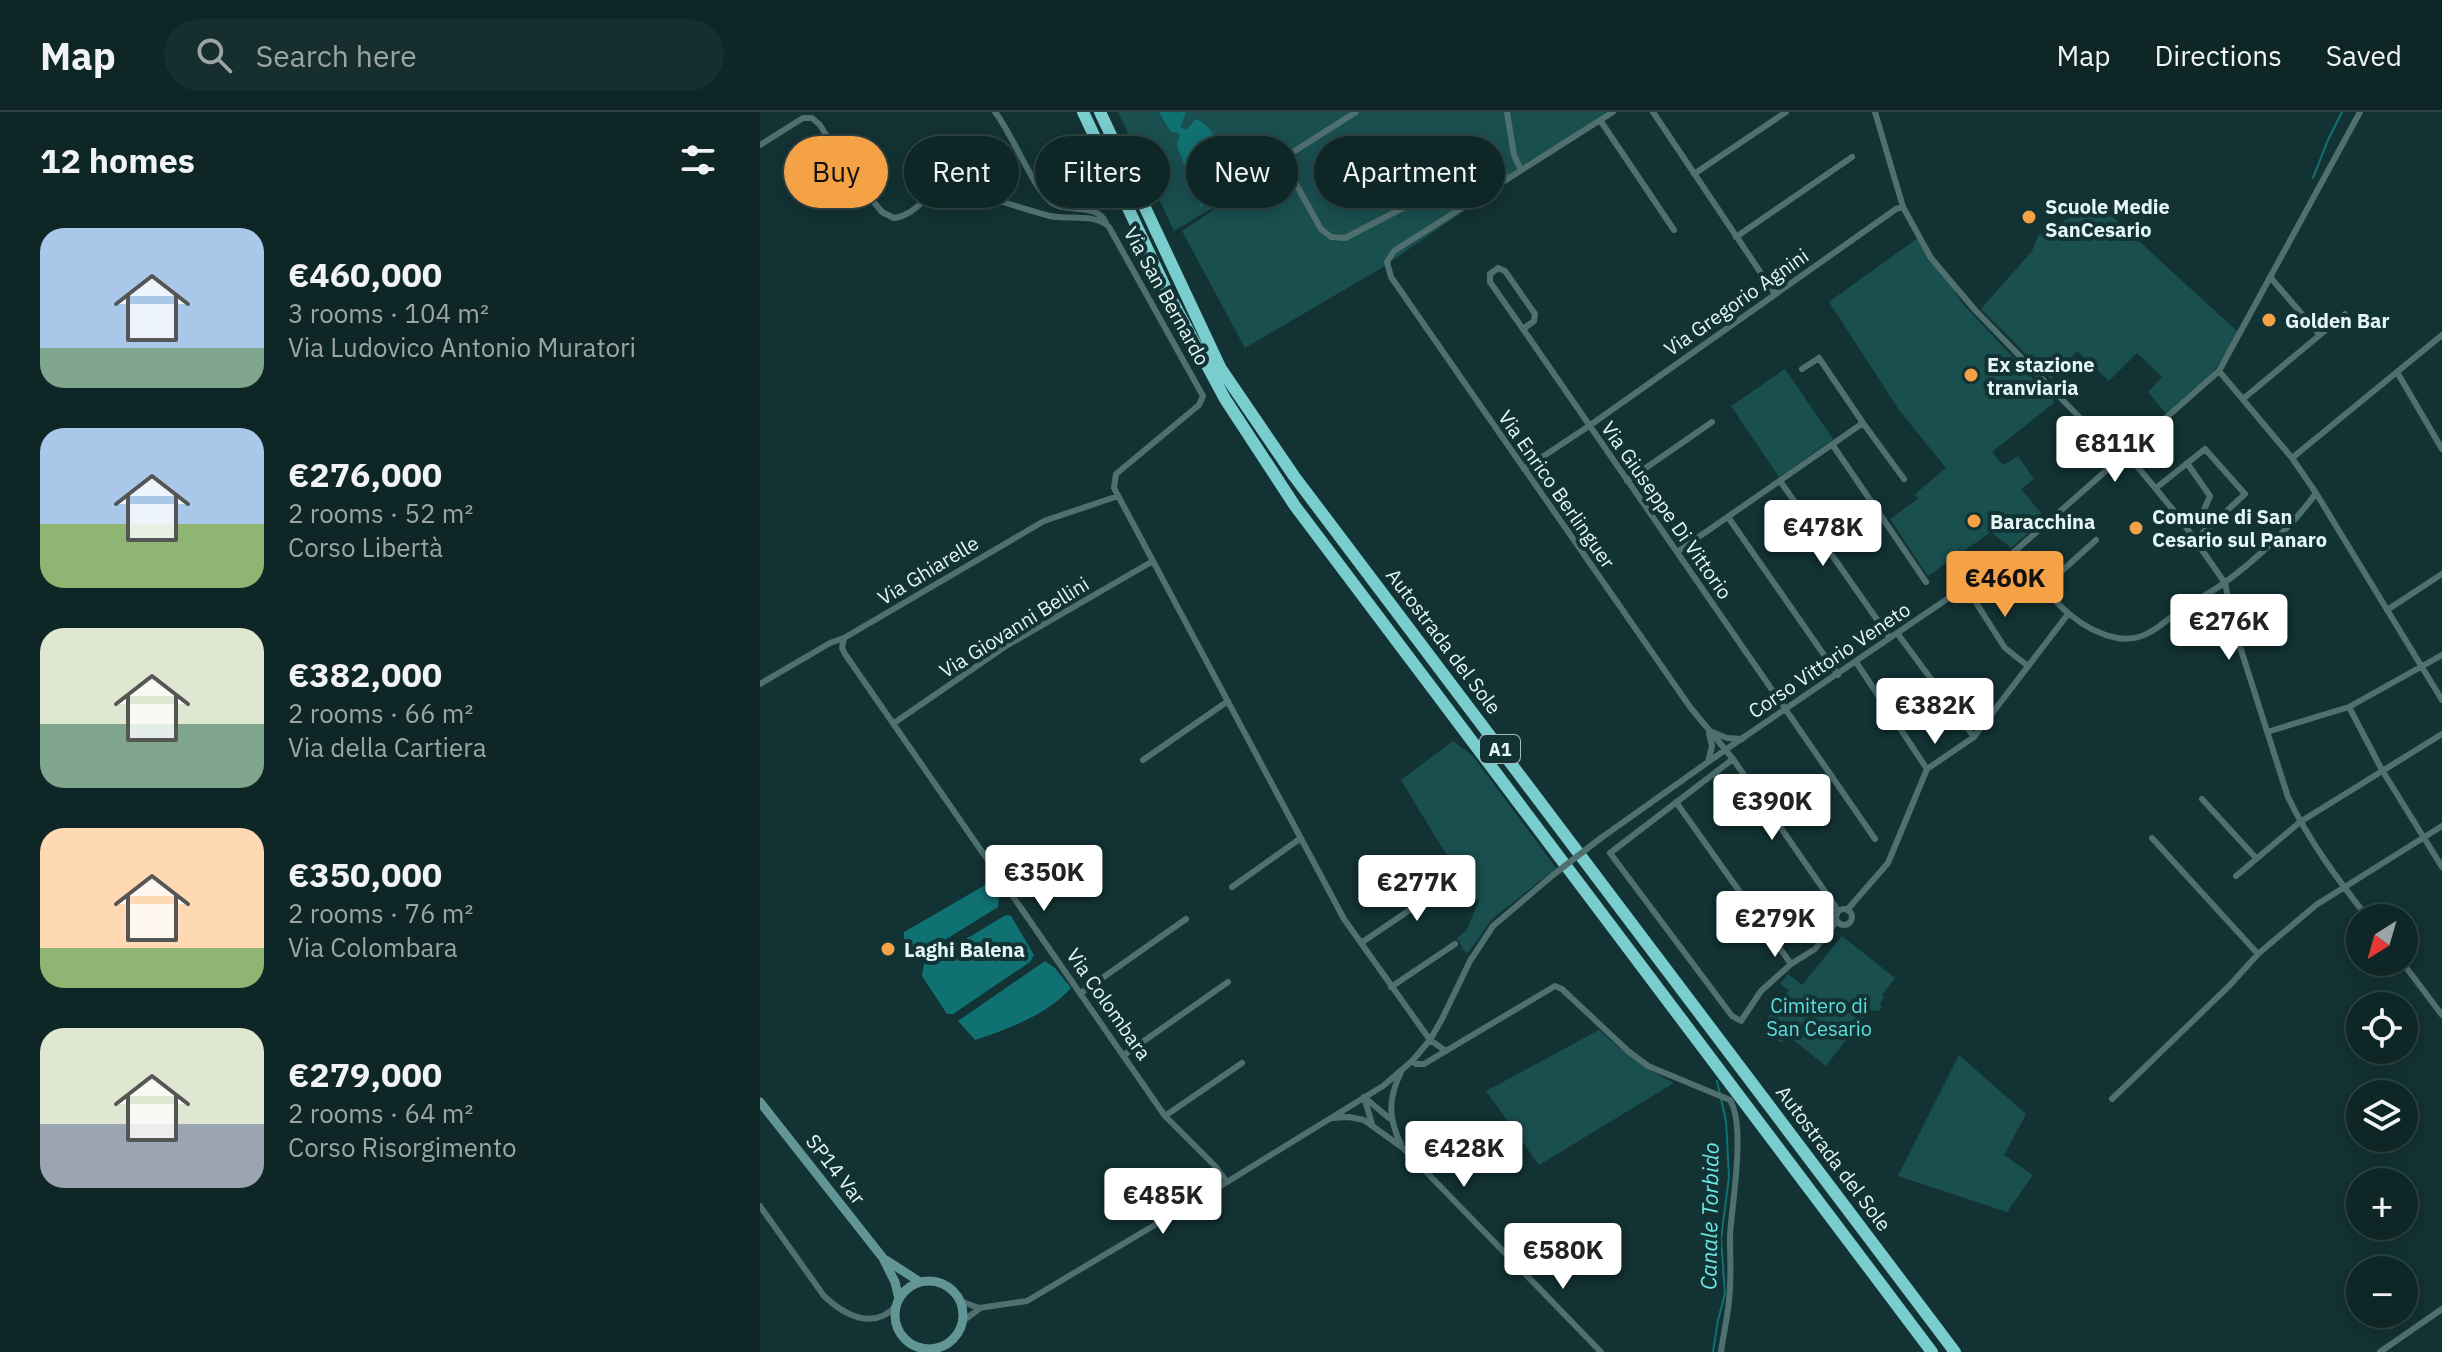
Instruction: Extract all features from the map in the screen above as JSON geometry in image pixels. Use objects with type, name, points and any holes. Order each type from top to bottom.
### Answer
[{"type":"highway","name":"Autostrada del Sole","points":[[1083,112],[1167,291],[1225,399],[1295,506],[1932,1352]]},
{"type":"highway","name":"Autostrada del Sole","points":[[1100,112],[1221,369],[1294,476],[1955,1352]]},
{"type":"main road","name":"SP14 Var","points":[[760,1102],[883,1258]]},
{"type":"main road","points":[[883,1258],[920,1282],[941,1283],[950,1288],[960,1301],[963,1321],[946,1345],[920,1350],[905,1339]]},
{"type":"main road","points":[[883,1258],[895,1282],[898,1303],[896,1321],[905,1339],[906,1352]]},
{"type":"main road","points":[[898,1303],[908,1289],[920,1282]]},
{"type":"street","name":"Via San Bernardo","points":[[995,112],[1046,198],[1060,208],[1095,211],[1104,217],[1203,396],[1199,405],[1116,474],[1114,488],[1118,496]]},
{"type":"street","points":[[1356,112],[1290,154],[1287,159],[1286,166],[1321,229],[1331,237],[1345,238],[1494,161],[1508,179],[1613,112]]},
{"type":"street","points":[[1507,112],[1514,155],[1521,170]]},
{"type":"street","points":[[1653,112],[1775,294]]},
{"type":"street","points":[[1694,174],[1786,112]]},
{"type":"street","points":[[1875,112],[1903,207],[1931,258],[1954,287],[2156,488],[2225,583],[2235,631],[2288,797],[2300,822],[2357,904]]},
{"type":"street","name":"Corso Vittorio Veneto","points":[[979,1308],[1027,1301],[1331,1118],[1402,1070],[1430,1040],[1470,961],[1504,914],[1601,838],[1708,762],[2013,554],[2219,371],[2360,112]]},
{"type":"street","name":"Via San Bernardo","points":[[760,145],[803,118],[812,118],[820,125],[849,172],[882,212],[894,218],[911,213],[938,189],[955,184],[1053,216],[1106,223]]},
{"type":"street","points":[[1600,120],[1674,230]]},
{"type":"street","points":[[1736,237],[1852,157]]},
{"type":"street","name":"Via Enrico Berlinguer","points":[[1508,179],[1394,251],[1387,262],[1391,277],[1708,730],[1733,759],[1835,906],[1837,917]]},
{"type":"street","name":"Via Gregorio Agnini","points":[[1524,469],[1903,207]]},
{"type":"street","name":"Via Giuseppe Di Vittorio","points":[[1523,329],[1534,321],[1535,314],[1505,271],[1498,268],[1490,274],[1490,282],[1875,839]]},
{"type":"street","points":[[2270,277],[2320,335]]},
{"type":"street","points":[[2243,399],[2345,314]]},
{"type":"street","points":[[2292,458],[2442,335]]},
{"type":"street","points":[[1802,369],[1819,358],[1904,479]]},
{"type":"street","points":[[2219,371],[2292,458],[2316,493],[2442,700]]},
{"type":"street","points":[[2397,372],[2442,449]]},
{"type":"street","points":[[1627,481],[1712,422]]},
{"type":"street","points":[[1677,552],[1863,423]]},
{"type":"street","points":[[1832,444],[1926,582]]},
{"type":"street","points":[[2156,488],[2205,449],[2245,494],[2196,539]]},
{"type":"street","points":[[2187,463],[2210,496],[2204,510],[2215,522]]},
{"type":"street","points":[[1780,481],[1890,638]]},
{"type":"street","points":[[2013,554],[2068,614],[2086,626],[2114,637],[2137,638],[2154,632],[2181,610],[2225,583],[2292,523],[2316,493]]},
{"type":"street","points":[[1118,496],[1344,919],[1430,1040],[1446,1051]]},
{"type":"street","name":"Via Ghiarelle","points":[[760,684],[1044,521],[1118,496]]},
{"type":"street","points":[[1728,517],[1838,675]]},
{"type":"street","points":[[2043,588],[2096,540]]},
{"type":"street","name":"Via Giovanni Bellini","points":[[894,723],[1006,646],[1153,561]]},
{"type":"street","points":[[2387,610],[2442,574]]},
{"type":"street","points":[[1966,587],[2005,648],[2028,666]]},
{"type":"street","points":[[1847,910],[1888,863],[1927,769],[1974,737],[2068,614]]},
{"type":"street","points":[[1897,633],[1974,737]]},
{"type":"street","name":"Via Colombara","points":[[844,638],[842,648],[845,654],[1165,1116],[1227,1182]]},
{"type":"street","points":[[2267,732],[2349,707],[2442,655]]},
{"type":"street","points":[[1856,662],[1927,769]]},
{"type":"street","points":[[1143,760],[1228,701]]},
{"type":"street","points":[[2349,707],[2382,770],[2442,867]]},
{"type":"street","points":[[1708,730],[1727,738],[1742,739]]},
{"type":"street","points":[[1708,730],[1712,746],[1708,762]]},
{"type":"street","points":[[2236,876],[2300,822],[2442,734]]},
{"type":"street","points":[[1733,759],[1610,853],[1732,1016],[1741,1021],[1761,991],[1791,964],[1815,949],[1842,909],[1851,914],[1850,921],[1843,925],[1837,917]]},
{"type":"street","points":[[2202,799],[2256,858]]},
{"type":"street","points":[[1676,802],[1791,964]]},
{"type":"street","points":[[2112,1099],[2258,954],[2316,905],[2442,826]]},
{"type":"street","points":[[1232,887],[1301,838]]},
{"type":"street","points":[[2152,838],[2258,954]]},
{"type":"street","points":[[1361,943],[1457,878]]},
{"type":"street","points":[[1081,993],[1186,919]]},
{"type":"street","points":[[1391,987],[1455,944]]},
{"type":"street","points":[[2413,976],[2442,1015]]},
{"type":"street","points":[[1124,1055],[1228,982]]},
{"type":"street","points":[[1412,1061],[1424,1064],[1555,986],[1648,1066],[1726,1097],[1734,1107],[1737,1122],[1730,1288],[1721,1352]]},
{"type":"street","points":[[2435,1005],[2442,999]]},
{"type":"street","points":[[1165,1116],[1242,1063]]},
{"type":"street","points":[[1391,1121],[1390,1102],[1402,1070]]},
{"type":"street","points":[[1364,1097],[1391,1121],[1403,1148]]},
{"type":"street","points":[[1364,1097],[1372,1126]]},
{"type":"street","points":[[1331,1118],[1349,1117],[1372,1126],[1403,1148],[1601,1352]]},
{"type":"street","points":[[760,1206],[834,1306],[849,1316],[874,1319],[884,1316],[898,1303]]},
{"type":"street","points":[[960,1301],[979,1308]]},
{"type":"street","points":[[963,1321],[979,1308]]},
{"type":"street","points":[[2380,1352],[2442,1309]]},
{"type":"green space","points":[[1118,112],[1607,112],[1505,183],[1505,136],[1314,136],[1314,208],[1468,208],[1380,269],[1245,348],[1182,231],[1216,208],[1298,208],[1298,136],[1186,136],[1186,208],[1212,208],[1174,231],[1163,208],[1170,208],[1170,136],[1129,136]]},
{"type":"green space","points":[[2093,199],[2239,333],[2212,374],[2167,415],[2148,392],[2162,377],[2137,353],[2109,381],[2077,351],[2051,379],[1981,309],[2032,251],[2038,236],[2072,217]]},
{"type":"green space","points":[[1919,237],[1963,304],[2055,402],[1992,452],[2003,465],[2018,456],[2034,479],[2021,489],[2045,518],[2011,548],[1991,532],[1928,576],[1890,519],[1918,499],[1915,494],[1946,468],[1899,410],[1829,302]]},
{"type":"green space","points":[[1785,369],[1833,439],[1779,477],[1731,406]]},
{"type":"green space","points":[[1453,741],[1473,756],[1556,868],[1492,919],[1468,953],[1457,938],[1466,931],[1479,901],[1401,780]]},
{"type":"green space","name":"Cimitero di San Cesario","points":[[1842,936],[1895,978],[1882,995],[1884,998],[1879,1011],[1869,1010],[1826,1066],[1787,1035],[1781,1043],[1765,1027],[1768,1017],[1789,990],[1780,984],[1788,974],[1802,985]]},
{"type":"green space","points":[[1599,1030],[1634,1059],[1674,1083],[1539,1165],[1486,1091]]},
{"type":"green space","points":[[1959,1055],[2026,1114],[2004,1155],[2033,1175],[2007,1212],[1898,1176]]},
{"type":"shaded area","points":[[1159,112],[1186,112],[1180,127],[1186,130],[1196,119],[1214,136],[1186,136],[1186,169],[1177,146],[1180,134],[1170,131]]},
{"type":"shaded area","points":[[987,884],[999,898],[998,907],[919,956],[915,955],[904,939],[904,932]]},
{"type":"shaded area","points":[[1006,915],[1011,916],[1034,955],[1030,962],[953,1014],[947,1014],[922,976],[924,964]]},
{"type":"shaded area","points":[[1045,961],[1071,988],[1051,1006],[1014,1026],[975,1040],[958,1021]]},
{"type":"waterway","name":"Canale Torbido","points":[[2313,178],[2342,112]]},
{"type":"waterway","name":"Canale Torbido","points":[[1713,1352],[1725,1294],[1721,1239],[1729,1177],[1726,1121],[1717,1081]]},
{"type":"place","name":"Scuole Medie SanCesario","points":[[2029,217]]},
{"type":"place","name":"Golden Bar","points":[[2269,320]]},
{"type":"place","name":"Ex stazione tranviaria","points":[[1971,375]]},
{"type":"place","name":"Baracchina","points":[[1974,521]]},
{"type":"place","name":"Comune di San Cesario sul Panaro","points":[[2136,528]]},
{"type":"place","name":"Laghi Balena","points":[[888,949]]}]
